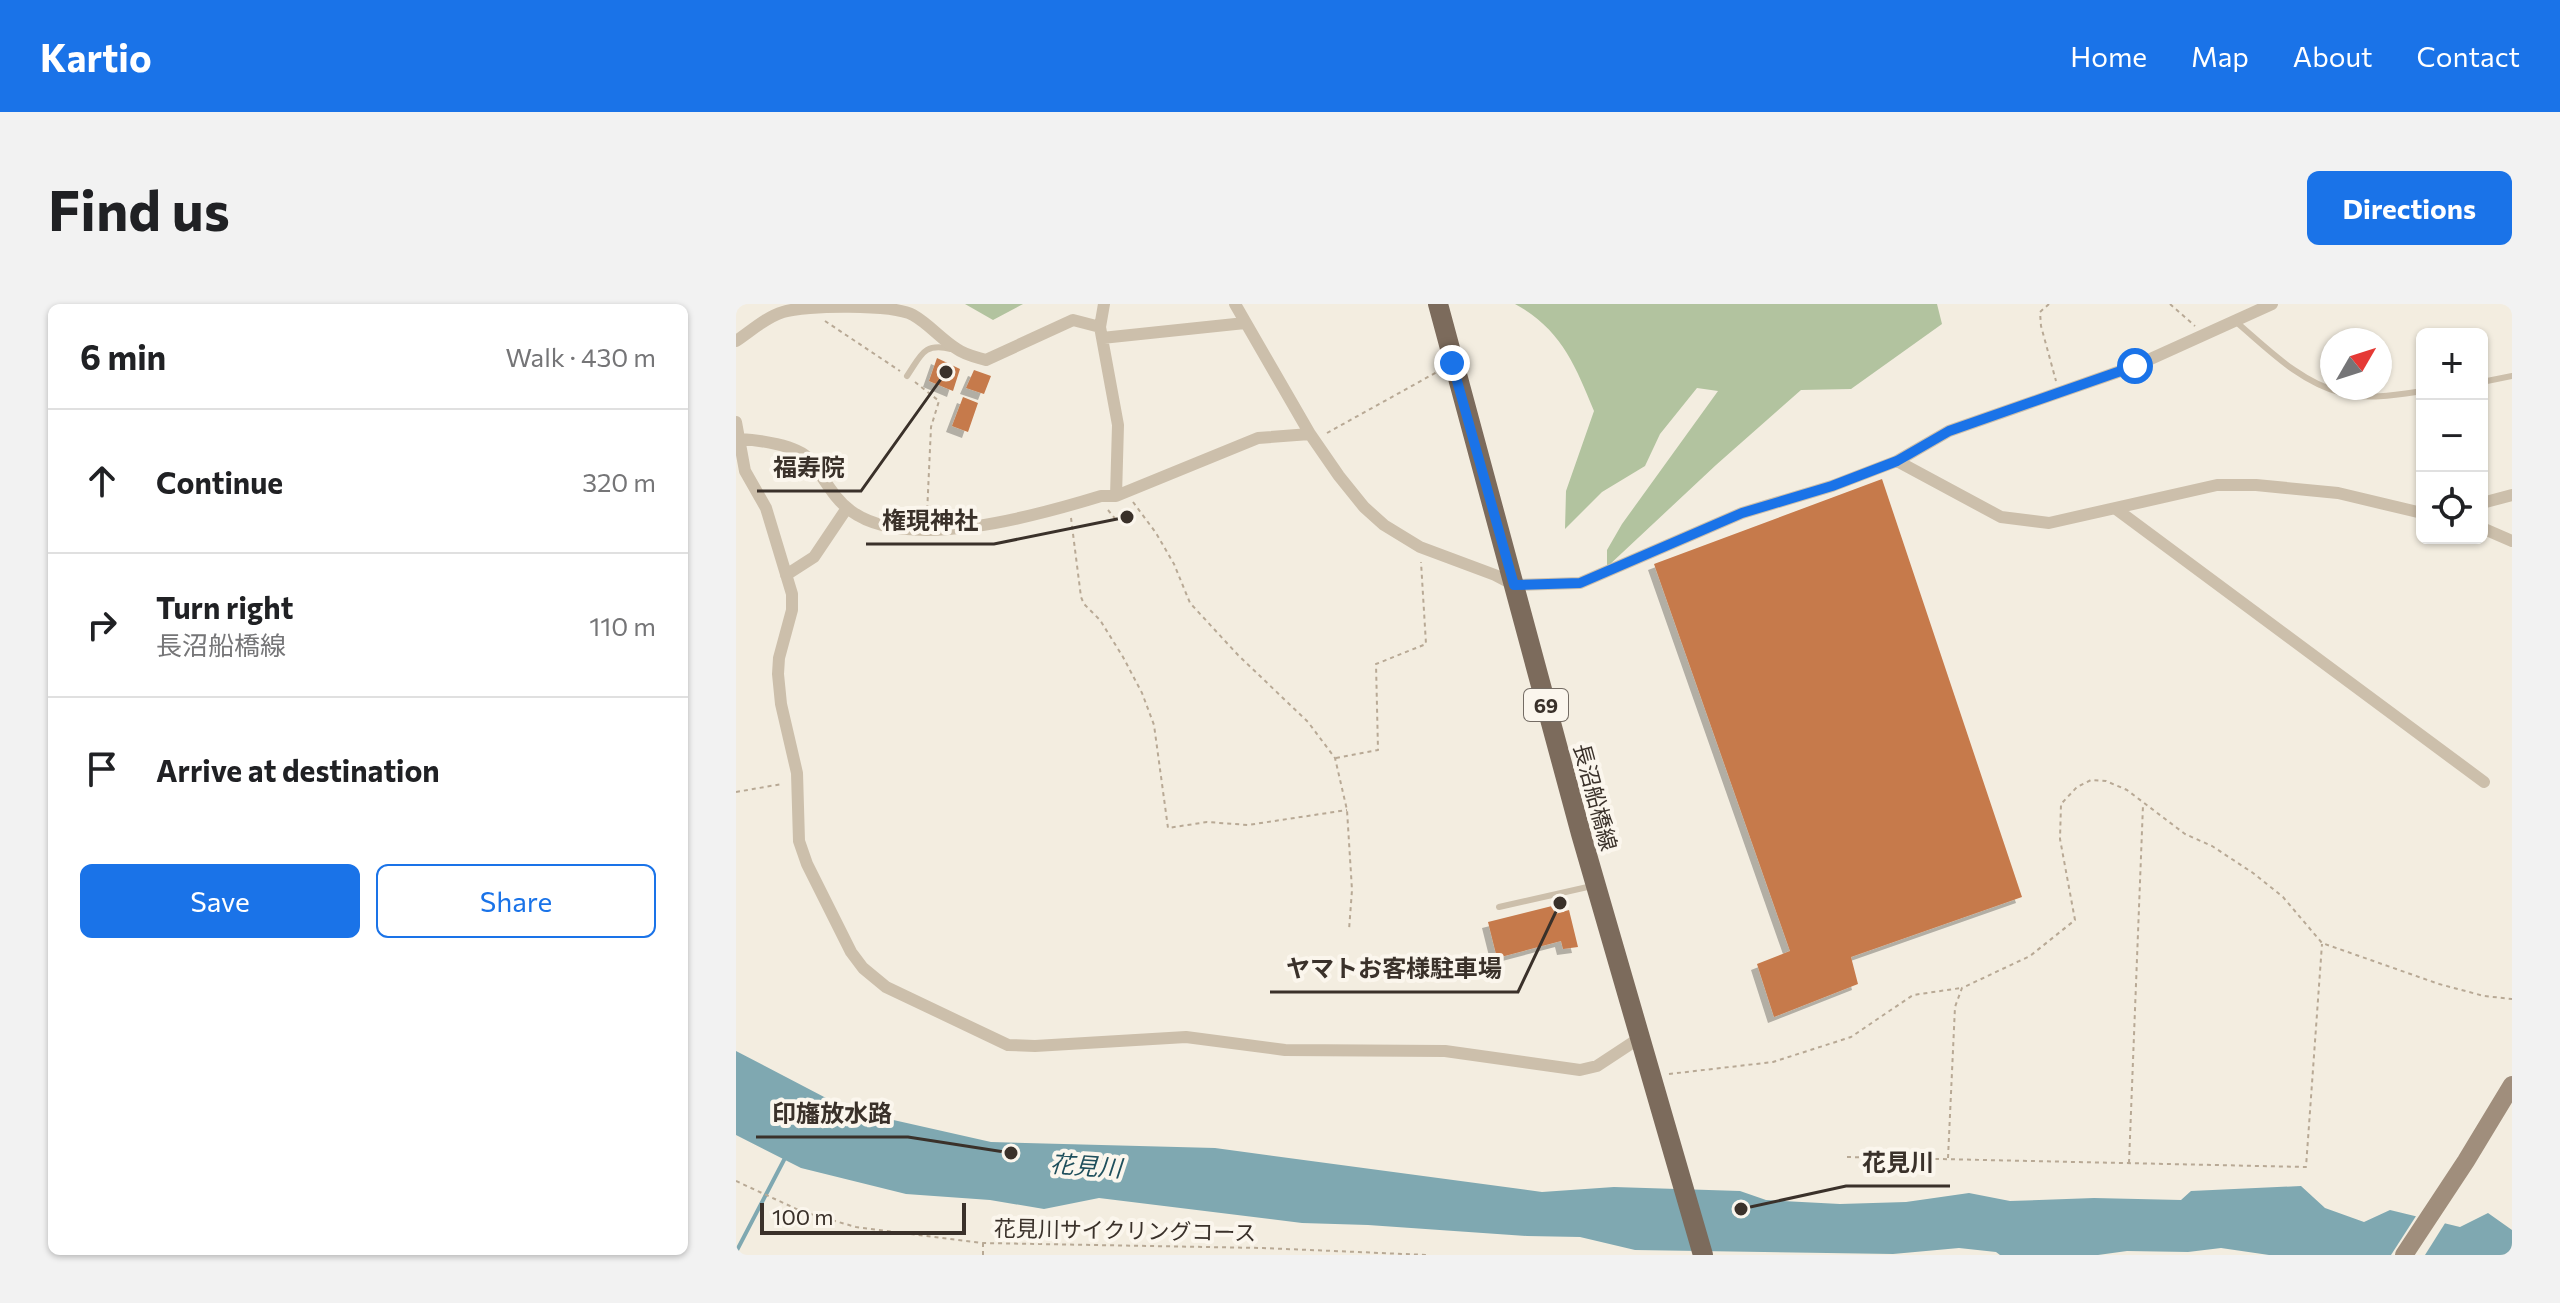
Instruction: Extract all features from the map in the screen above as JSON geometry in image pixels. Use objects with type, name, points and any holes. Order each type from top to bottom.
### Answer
[{"type":"main road","name":"長沼船橋線","points":[[1438,304],[1595,885],[1703,1255]]},
{"type":"street","points":[[1104,304],[1101,333],[1118,425],[1121,497]]},
{"type":"street","points":[[1235,304],[1312,437],[1364,507],[1384,525],[1420,547],[1514,585],[1580,583],[1742,513],[1832,486],[1897,461],[1949,431],[2135,366],[2272,304]]},
{"type":"street","points":[[736,341],[785,311],[808,310],[889,308],[904,311],[915,316],[958,351],[986,360],[1073,320],[1101,333],[1245,323]]},
{"type":"street","points":[[736,422],[745,471],[766,508],[792,594],[792,610],[779,658],[778,674],[797,782],[799,841],[807,864],[851,952],[863,968],[886,987],[1008,1045],[1186,1037],[1285,1050],[1445,1051],[1580,1070],[1597,1066],[1638,1039]]},
{"type":"street","points":[[740,439],[760,440],[807,456],[838,501],[869,521],[927,531],[1003,521],[1069,505],[1121,497],[1258,438],[1312,437]]},
{"type":"street","points":[[1897,461],[2001,517],[2049,523],[2217,485],[2256,485],[2338,493],[2416,512]]},
{"type":"street","points":[[2488,501],[2512,495]]},
{"type":"street","points":[[786,575],[814,557],[847,508]]},
{"type":"street","points":[[2116,509],[2484,782]]},
{"type":"street","points":[[2488,531],[2512,541]]},
{"type":"street","points":[[2404,1255],[2512,1085]]},
{"type":"lane","points":[[2235,321],[2296,373],[2342,393],[2385,396],[2416,392]]},
{"type":"lane","points":[[907,376],[925,350],[936,345],[958,351]]},
{"type":"lane","points":[[2488,381],[2512,376]]},
{"type":"lane","points":[[1499,907],[1595,885]]},
{"type":"path","points":[[2049,304],[2040,312],[2041,326],[2059,392]]},
{"type":"path","points":[[2170,304],[2205,334]]},
{"type":"path","points":[[808,310],[939,401],[931,427],[927,531]]},
{"type":"path","points":[[1312,437],[1452,363]]},
{"type":"path","points":[[1121,497],[1136,505],[1156,533],[1174,564],[1190,603],[1238,655],[1308,722],[1335,758],[1347,810],[1352,890],[1349,930]]},
{"type":"path","points":[[1103,501],[1117,521],[1125,518]]},
{"type":"path","points":[[1069,505],[1081,597],[1123,657],[1154,725],[1168,828],[1207,822],[1248,825],[1347,810]]},
{"type":"path","points":[[1335,758],[1378,750],[1376,664],[1426,644],[1420,547]]},
{"type":"path","points":[[1650,1076],[1773,1062],[1851,1037],[1913,995],[1962,988],[2030,956],[2075,920],[2060,839],[2061,804],[2077,787],[2091,780],[2106,781],[2127,790],[2185,834],[2212,846],[2253,873],[2283,897],[2322,943],[2439,984],[2484,996],[2512,999]]},
{"type":"path","points":[[736,792],[797,782]]},
{"type":"path","points":[[2129,1165],[2143,804]]},
{"type":"path","points":[[1847,1157],[2306,1167],[2322,943]]},
{"type":"path","points":[[1948,1158],[1955,1007],[1962,988]]},
{"type":"path","name":"花見川サイクリングコース","points":[[736,1181],[803,1212],[856,1227],[983,1243],[1263,1248],[1428,1255]]},
{"type":"path","points":[[983,1243],[983,1255]]},
{"type":"green space","points":[[965,304],[1023,304],[993,320]]},
{"type":"green space","points":[[1515,304],[1937,304],[1942,324],[1851,389],[1801,390],[1607,567],[1607,550],[1622,524],[1718,391],[1697,388],[1660,434],[1645,466],[1602,492],[1565,529],[1566,491],[1594,411],[1565,350],[1544,325]]},
{"type":"water","points":[[736,1051],[849,1110],[991,1142],[1215,1148],[1542,1192],[1614,1187],[1740,1191],[1766,1200],[1840,1204],[1906,1202],[1969,1193],[2010,1201],[2094,1198],[2181,1200],[2191,1191],[2301,1186],[2325,1208],[2364,1222],[2390,1210],[2460,1227],[2488,1213],[2512,1230],[2512,1255],[2269,1255],[2221,1248],[2098,1255],[2000,1255],[1959,1248],[1893,1254],[1635,1250],[1580,1237],[1302,1223],[1099,1198],[1044,1209],[990,1200],[906,1194],[801,1168],[736,1135]]},
{"type":"pier","points":[[2418,1213],[2447,1220],[2425,1255],[2391,1255]]},
{"type":"building","points":[[937,358],[960,369],[953,391],[929,381]]},
{"type":"building","points":[[974,370],[991,376],[984,394],[966,388]]},
{"type":"building","points":[[963,397],[978,403],[968,432],[952,426]]},
{"type":"building","points":[[1882,479],[2022,897],[1851,957],[1858,984],[1774,1017],[1757,964],[1790,951],[1654,564]]},
{"type":"building","points":[[1552,906],[1555,914],[1569,910],[1578,947],[1563,949],[1561,941],[1497,958],[1488,922]]},
{"type":"waterway","points":[[736,1252],[785,1158]]},
{"type":"place","name":"福寿院","points":[[946,372]]},
{"type":"place","name":"権現神社","points":[[1127,517]]},
{"type":"place","name":"ヤマトお客様駐車場","points":[[1560,903]]},
{"type":"place","name":"印旛放水路","points":[[1011,1153]]},
{"type":"place","name":"花見川","points":[[1741,1209]]},
{"type":"route","points":[[1452,363],[1514,585],[1580,583],[1742,513],[1832,486],[1897,461],[1949,431],[2135,366]]}]
